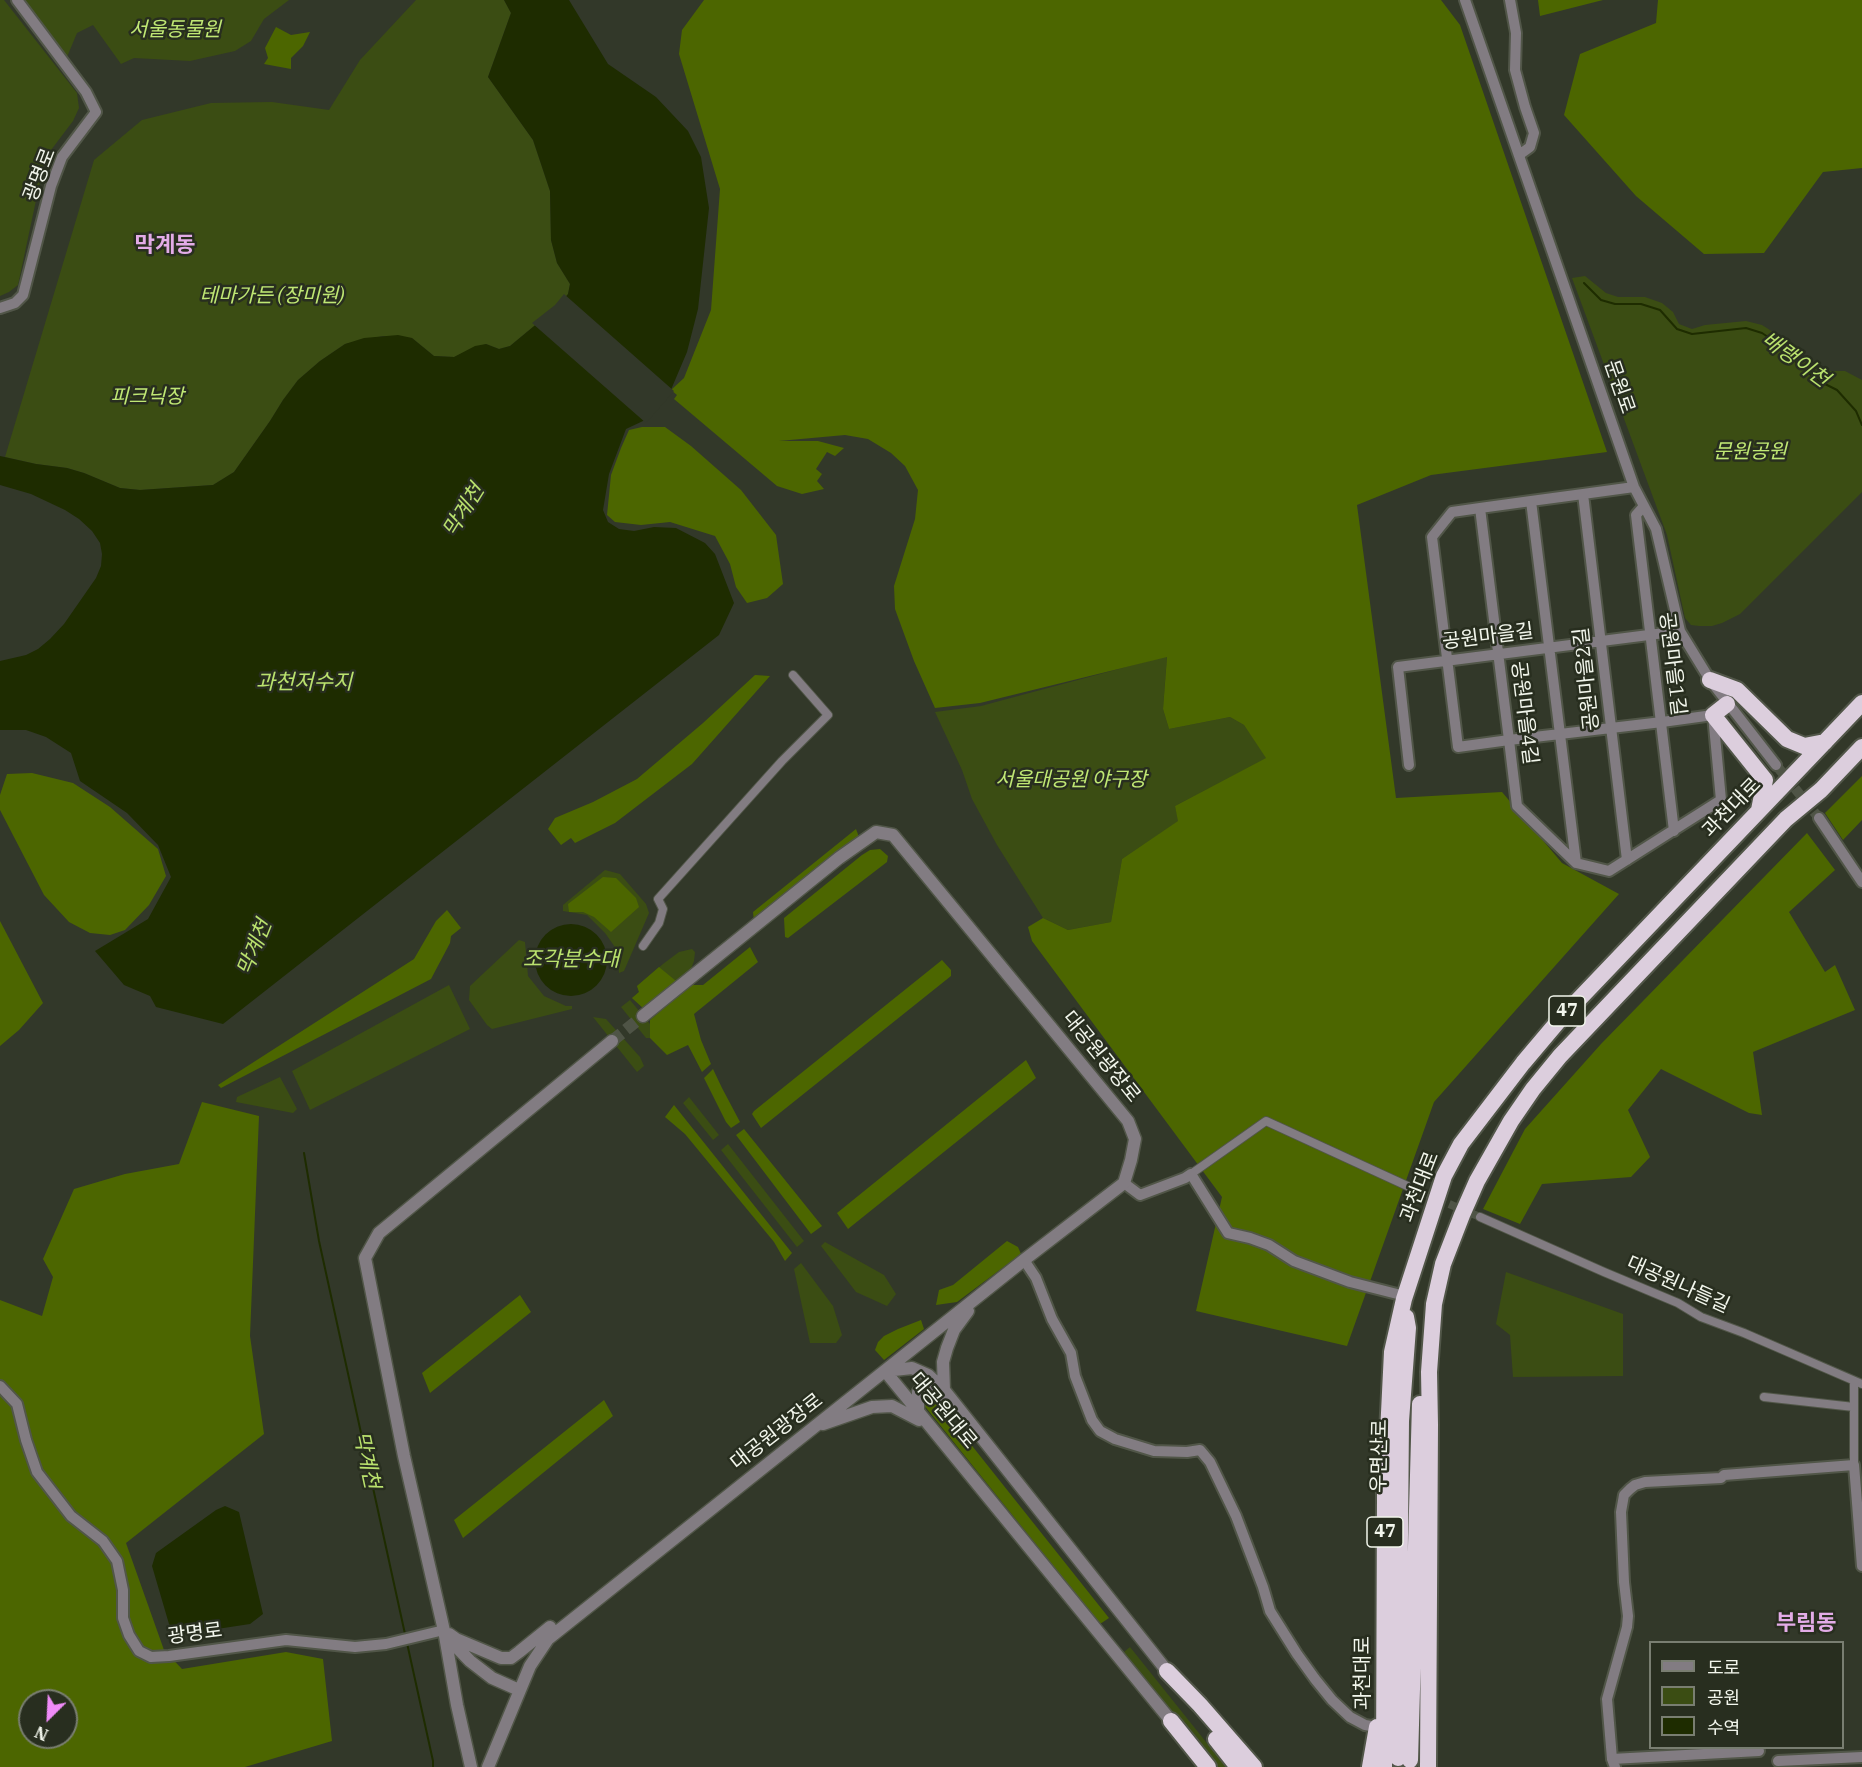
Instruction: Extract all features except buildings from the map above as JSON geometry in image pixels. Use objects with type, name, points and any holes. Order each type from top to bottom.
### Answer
[{"type":"highway","points":[[1710,680],[1737,690],[1788,739],[1804,746],[1825,742]]},
{"type":"highway","name":"과천대로","points":[[1398,1762],[1384,1704],[1385,1494],[1392,1352],[1404,1297],[1444,1176],[1461,1144],[1560,1018],[1862,703]]},
{"type":"highway","points":[[1727,704],[1713,715],[1765,780],[1759,810]]},
{"type":"highway","name":"47","points":[[1428,1767],[1429,1372],[1434,1304],[1443,1264],[1477,1180],[1505,1131],[1533,1089],[1560,1056],[1786,819],[1821,790],[1862,747]]},
{"type":"highway","name":"우면산로","points":[[1398,1762],[1401,1421],[1408,1328],[1404,1297]]},
{"type":"highway","name":"우면산로","points":[[1398,1762],[1423,1332],[1434,1304]]},
{"type":"highway","points":[[1167,1671],[1173,1688],[1238,1767]]},
{"type":"highway","points":[[1167,1671],[1254,1767]]},
{"type":"highway","points":[[1370,1767],[1377,1727],[1384,1704]]},
{"type":"highway","points":[[1171,1721],[1208,1767]]},
{"type":"street","name":"광명로","points":[[0,308],[15,303],[23,295],[51,186],[62,157],[96,112],[86,92],[17,0]]},
{"type":"street","name":"문원로","points":[[1465,0],[1634,487],[1656,529],[1680,631],[1727,704],[1776,765]]},
{"type":"street","points":[[1510,0],[1516,33],[1515,70],[1534,133],[1530,147],[1520,155]]},
{"type":"street","points":[[1531,501],[1559,734],[1576,863],[1608,871],[1721,800],[1713,715],[1662,722],[1559,734],[1509,740],[1458,747],[1432,537],[1452,512],[1480,508],[1531,501],[1583,494],[1634,487]]},
{"type":"street","name":"공원마을2길","points":[[1583,494],[1627,860]]},
{"type":"street","name":"공원마을1길","points":[[1644,506],[1636,515],[1674,831]]},
{"type":"street","name":"공원마을4길","points":[[1480,508],[1517,806],[1576,863]]},
{"type":"street","name":"공원마을길","points":[[1409,765],[1398,667],[1680,631]]},
{"type":"street","points":[[643,945],[659,923],[663,909],[658,899],[782,761],[828,716],[793,675]]},
{"type":"street","points":[[1819,818],[1862,882]]},
{"type":"street","name":"대공원광장로","points":[[488,1767],[519,1689],[530,1666],[548,1639],[1024,1260],[1125,1183],[1131,1160],[1135,1139],[1128,1121],[893,835],[876,832],[839,858],[643,1016]]},
{"type":"street","points":[[471,1767],[457,1705],[445,1632],[404,1456],[365,1258],[379,1233],[612,1041]]},
{"type":"street","points":[[1125,1183],[1140,1195],[1185,1178],[1266,1120],[1416,1190]]},
{"type":"street","points":[[1191,1174],[1228,1233],[1269,1245],[1294,1261],[1340,1278],[1404,1297]]},
{"type":"street","name":"대공원나들길","points":[[1480,1217],[1678,1303],[1701,1317],[1744,1333],[1858,1383]]},
{"type":"street","points":[[1024,1260],[1036,1278],[1052,1319],[1071,1353],[1075,1376],[1092,1420],[1100,1431],[1115,1439],[1154,1451],[1200,1450],[1210,1462],[1236,1516],[1270,1611],[1297,1654],[1314,1679],[1350,1717],[1365,1725],[1377,1727]]},
{"type":"street","points":[[944,1390],[943,1362],[946,1348],[954,1330],[982,1294]]},
{"type":"street","name":"대공원대로","points":[[885,1371],[912,1368],[928,1375],[944,1390],[1167,1671]]},
{"type":"street","name":"대공원대로","points":[[885,1371],[1171,1721]]},
{"type":"street","points":[[1858,1383],[1854,1407],[1854,1465],[1860,1517],[1862,1566]]},
{"type":"street","name":"광명로","points":[[0,1386],[17,1404],[26,1440],[38,1472],[71,1516],[103,1541],[117,1561],[123,1590],[123,1618],[129,1635],[139,1651],[151,1657],[170,1656],[286,1640],[355,1647],[386,1644],[445,1632]]},
{"type":"street","points":[[918,1413],[918,1392],[923,1387],[933,1389],[955,1403]]},
{"type":"street","points":[[1764,1397],[1854,1407]]},
{"type":"street","points":[[816,1427],[872,1407],[892,1406],[914,1416],[939,1435]]},
{"type":"street","points":[[1759,1751],[1613,1763],[1607,1699],[1625,1637],[1628,1616],[1624,1582],[1621,1504],[1624,1495],[1635,1485],[1645,1482],[1721,1478],[1724,1475],[1854,1465]]},
{"type":"street","points":[[445,1632],[501,1658],[511,1658],[562,1618],[578,1614]]},
{"type":"street","points":[[445,1632],[470,1661],[492,1678],[519,1689]]},
{"type":"street","points":[[1778,1761],[1862,1757]]},
{"type":"green space","points":[[0,0],[4,0],[77,93],[79,108],[73,121],[45,158],[18,285],[0,296]]},
{"type":"green space","name":"서울동물원","points":[[23,0],[289,0],[264,19],[251,41],[235,51],[190,61],[134,58],[121,64],[93,25],[77,33],[67,57]]},
{"type":"green space","points":[[416,0],[504,0],[511,13],[488,77],[533,140],[550,191],[551,240],[557,263],[570,284],[568,294],[557,307],[510,346],[499,349],[486,344],[454,357],[434,356],[412,338],[383,336],[345,344],[298,380],[234,472],[213,485],[140,490],[120,488],[67,468],[5,457],[94,160],[142,120],[211,103],[272,102],[329,110],[360,60]]},
{"type":"green space","points":[[704,0],[1441,0],[1460,25],[1607,452],[1431,475],[1357,505],[1396,798],[1502,792],[1562,863],[1619,894],[1434,1102],[1347,1346],[1196,1311],[1222,1197],[1032,941],[1028,927],[1043,918],[1068,930],[1111,922],[1122,859],[1178,821],[1175,806],[1266,758],[1244,725],[1230,717],[1169,729],[1163,709],[1167,657],[980,703],[935,708],[914,661],[895,609],[894,586],[915,519],[918,490],[905,466],[891,453],[868,439],[845,435],[779,441],[818,441],[844,448],[835,456],[827,452],[816,469],[822,474],[817,481],[824,489],[802,494],[777,486],[674,399],[677,395],[671,390],[684,378],[711,310],[720,189],[679,54],[682,30]]},
{"type":"green space","points":[[1538,0],[1603,0],[1540,16]]},
{"type":"green space","points":[[1658,0],[1862,0],[1862,168],[1823,172],[1764,253],[1704,254],[1636,196],[1564,115],[1580,54],[1656,23]]},
{"type":"green space","points":[[276,27],[291,35],[310,32],[303,46],[291,58],[291,69],[264,64],[268,58],[265,48]]},
{"type":"green space","name":"문원공원","points":[[1585,276],[1606,293],[1618,297],[1645,297],[1662,303],[1673,312],[1679,324],[1692,329],[1705,325],[1746,321],[1762,325],[1784,339],[1800,356],[1814,365],[1827,371],[1845,371],[1862,380],[1862,492],[1740,614],[1722,623],[1712,626],[1691,625],[1685,618],[1667,535],[1572,278]]},
{"type":"green space","points":[[642,427],[665,427],[691,446],[741,490],[776,535],[783,584],[767,598],[747,603],[736,587],[730,564],[715,536],[670,522],[641,525],[615,522],[607,515],[611,475],[621,448],[629,430]]},
{"type":"green space","name":"서울대공원 야구장","points":[[1167,656],[1163,709],[1169,729],[1230,717],[1244,725],[1267,758],[1175,806],[1179,821],[1122,859],[1111,922],[1068,930],[1043,918],[997,845],[972,799],[962,770],[935,712],[981,706]]},
{"type":"green space","points":[[755,675],[770,676],[692,764],[615,823],[575,843],[571,838],[561,845],[548,829],[555,818],[593,802],[637,779]]},
{"type":"green space","points":[[32,773],[73,783],[110,807],[158,849],[166,876],[149,905],[125,930],[110,935],[90,933],[69,922],[44,895],[0,810],[0,795],[7,774]]},
{"type":"green space","points":[[1862,776],[1862,820],[1843,840],[1825,813]]},
{"type":"green space","points":[[856,829],[859,837],[754,922],[753,912]]},
{"type":"green space","points":[[1807,833],[1835,870],[1789,912],[1825,972],[1835,965],[1855,1010],[1753,1052],[1762,1115],[1749,1113],[1661,1069],[1628,1110],[1650,1157],[1631,1177],[1542,1184],[1520,1224],[1483,1209],[1525,1129],[1601,1044]]},
{"type":"green space","points":[[880,849],[888,856],[887,862],[788,938],[785,937],[784,918],[862,855],[870,850]]},
{"type":"green space","points":[[605,870],[620,874],[646,904],[649,913],[624,971],[619,973],[617,950],[605,933],[587,915],[563,911],[563,905]]},
{"type":"green space","points":[[603,877],[616,878],[636,898],[639,907],[611,932],[594,917],[583,912],[569,912],[568,904]]},
{"type":"green space","points":[[447,910],[461,928],[451,936],[450,943],[431,979],[221,1088],[218,1085],[414,959],[436,921]]},
{"type":"green space","points":[[0,921],[43,1003],[19,1030],[0,1046]]},
{"type":"green space","points":[[519,940],[525,942],[528,976],[544,996],[566,1006],[572,1006],[572,1009],[492,1029],[469,1000],[470,986]]},
{"type":"green space","points":[[750,947],[758,962],[694,1014],[711,1064],[702,1072],[688,1045],[667,1055],[650,1038],[650,1020],[691,985],[703,985]]},
{"type":"green space","points":[[692,949],[695,952],[691,969],[644,1009],[632,998],[639,992],[637,986],[663,964],[679,952]]},
{"type":"green space","points":[[942,960],[951,970],[951,976],[761,1128],[752,1114],[754,1111]]},
{"type":"green space","points":[[659,967],[676,981],[644,1009],[632,998],[639,992],[637,986]]},
{"type":"green space","points":[[449,985],[470,1029],[310,1110],[292,1071]]},
{"type":"green space","points":[[630,1000],[650,1024],[650,1038],[646,1038],[621,1007]]},
{"type":"green space","points":[[593,1017],[606,1019],[640,1057],[644,1066],[637,1072]]},
{"type":"green space","points":[[1026,1060],[1036,1078],[848,1229],[837,1213]]},
{"type":"green space","points":[[713,1069],[740,1122],[731,1128],[704,1078]]},
{"type":"green space","points":[[280,1077],[297,1109],[293,1113],[236,1102],[237,1097]]},
{"type":"green space","points":[[689,1097],[719,1135],[713,1140],[683,1103]]},
{"type":"green space","points":[[202,1102],[259,1116],[250,1336],[264,1434],[126,1543],[164,1650],[182,1669],[286,1652],[323,1659],[332,1741],[245,1767],[0,1767],[0,1300],[42,1316],[53,1277],[43,1259],[74,1189],[125,1174],[179,1164]]},
{"type":"green space","points":[[674,1105],[792,1253],[785,1261],[774,1242],[685,1134],[665,1117]]},
{"type":"green space","points":[[744,1129],[822,1226],[811,1234],[736,1135]]},
{"type":"green space","points":[[728,1144],[804,1241],[797,1247],[721,1150]]},
{"type":"green space","points":[[1007,1241],[1018,1247],[1021,1254],[957,1302],[936,1305],[939,1290],[953,1285]]},
{"type":"green space","points":[[825,1242],[884,1275],[896,1294],[887,1306],[856,1292],[821,1246]]},
{"type":"green space","points":[[801,1263],[833,1306],[842,1335],[836,1343],[810,1343],[794,1269]]},
{"type":"green space","points":[[1506,1272],[1623,1314],[1623,1376],[1513,1377],[1510,1335],[1496,1324]]},
{"type":"green space","points":[[520,1295],[531,1312],[430,1393],[422,1373]]},
{"type":"green space","points":[[921,1320],[924,1329],[884,1360],[875,1350],[878,1342],[884,1336]]},
{"type":"green space","points":[[928,1395],[934,1398],[1109,1618],[1100,1624],[923,1404],[923,1398]]},
{"type":"green space","points":[[604,1400],[613,1416],[463,1538],[454,1520]]},
{"type":"green space","points":[[1130,1647],[1226,1767],[1216,1767],[1124,1652]]},
{"type":"water","name":"과천저수지","points":[[504,0],[569,0],[608,64],[656,97],[688,131],[701,157],[709,208],[698,309],[687,352],[670,392],[643,421],[626,429],[609,474],[603,510],[608,522],[619,529],[634,531],[654,527],[676,528],[705,543],[715,554],[734,603],[719,635],[223,1024],[156,1007],[150,996],[124,985],[95,951],[148,919],[171,877],[158,845],[127,813],[80,781],[71,753],[46,737],[26,730],[0,730],[0,661],[26,655],[50,639],[64,624],[96,578],[101,566],[102,554],[100,543],[92,531],[79,519],[31,494],[0,485],[0,456],[67,468],[120,488],[140,490],[213,485],[234,472],[298,380],[345,344],[364,338],[398,335],[412,338],[434,356],[454,357],[475,346],[486,344],[499,349],[510,346],[557,307],[568,294],[570,284],[557,263],[551,240],[550,191],[533,140],[488,77],[511,13]]},
{"type":"water","name":"조각분수대","points":[[571,924],[591,930],[601,940],[607,960],[601,980],[591,990],[571,996],[551,990],[541,980],[535,960],[541,940],[551,930]]},
{"type":"water","points":[[225,1506],[239,1512],[263,1614],[250,1624],[184,1634],[175,1631],[169,1624],[152,1566],[156,1553]]},
{"type":"pier","points":[[564,294],[674,391],[646,423],[532,323],[555,305]]},
{"type":"waterway","name":"배랭이천","points":[[1505,0],[1511,39]]},
{"type":"waterway","name":"배랭이천","points":[[1584,283],[1601,300],[1615,304],[1641,304],[1660,310],[1677,329],[1692,334],[1746,328],[1762,333],[1780,345],[1817,380],[1837,390],[1856,411],[1862,425]]},
{"type":"waterway","name":"막계천","points":[[304,1153],[319,1241],[405,1634]]},
{"type":"waterway","name":"막계천","points":[[407,1643],[433,1767]]},
{"type":"tunnel","points":[[1776,765],[1819,818]]},
{"type":"tunnel","points":[[612,1041],[643,1016]]},
{"type":"tunnel","points":[[1416,1190],[1480,1217]]},
{"type":"district","name":"막계동","points":[[165,246]]},
{"type":"district","name":"부림동","points":[[1806,1624]]},
{"type":"park label","name":"테마가든 (장미원)","points":[[272,296]]},
{"type":"park label","name":"피크닉장","points":[[147,397]]}]
